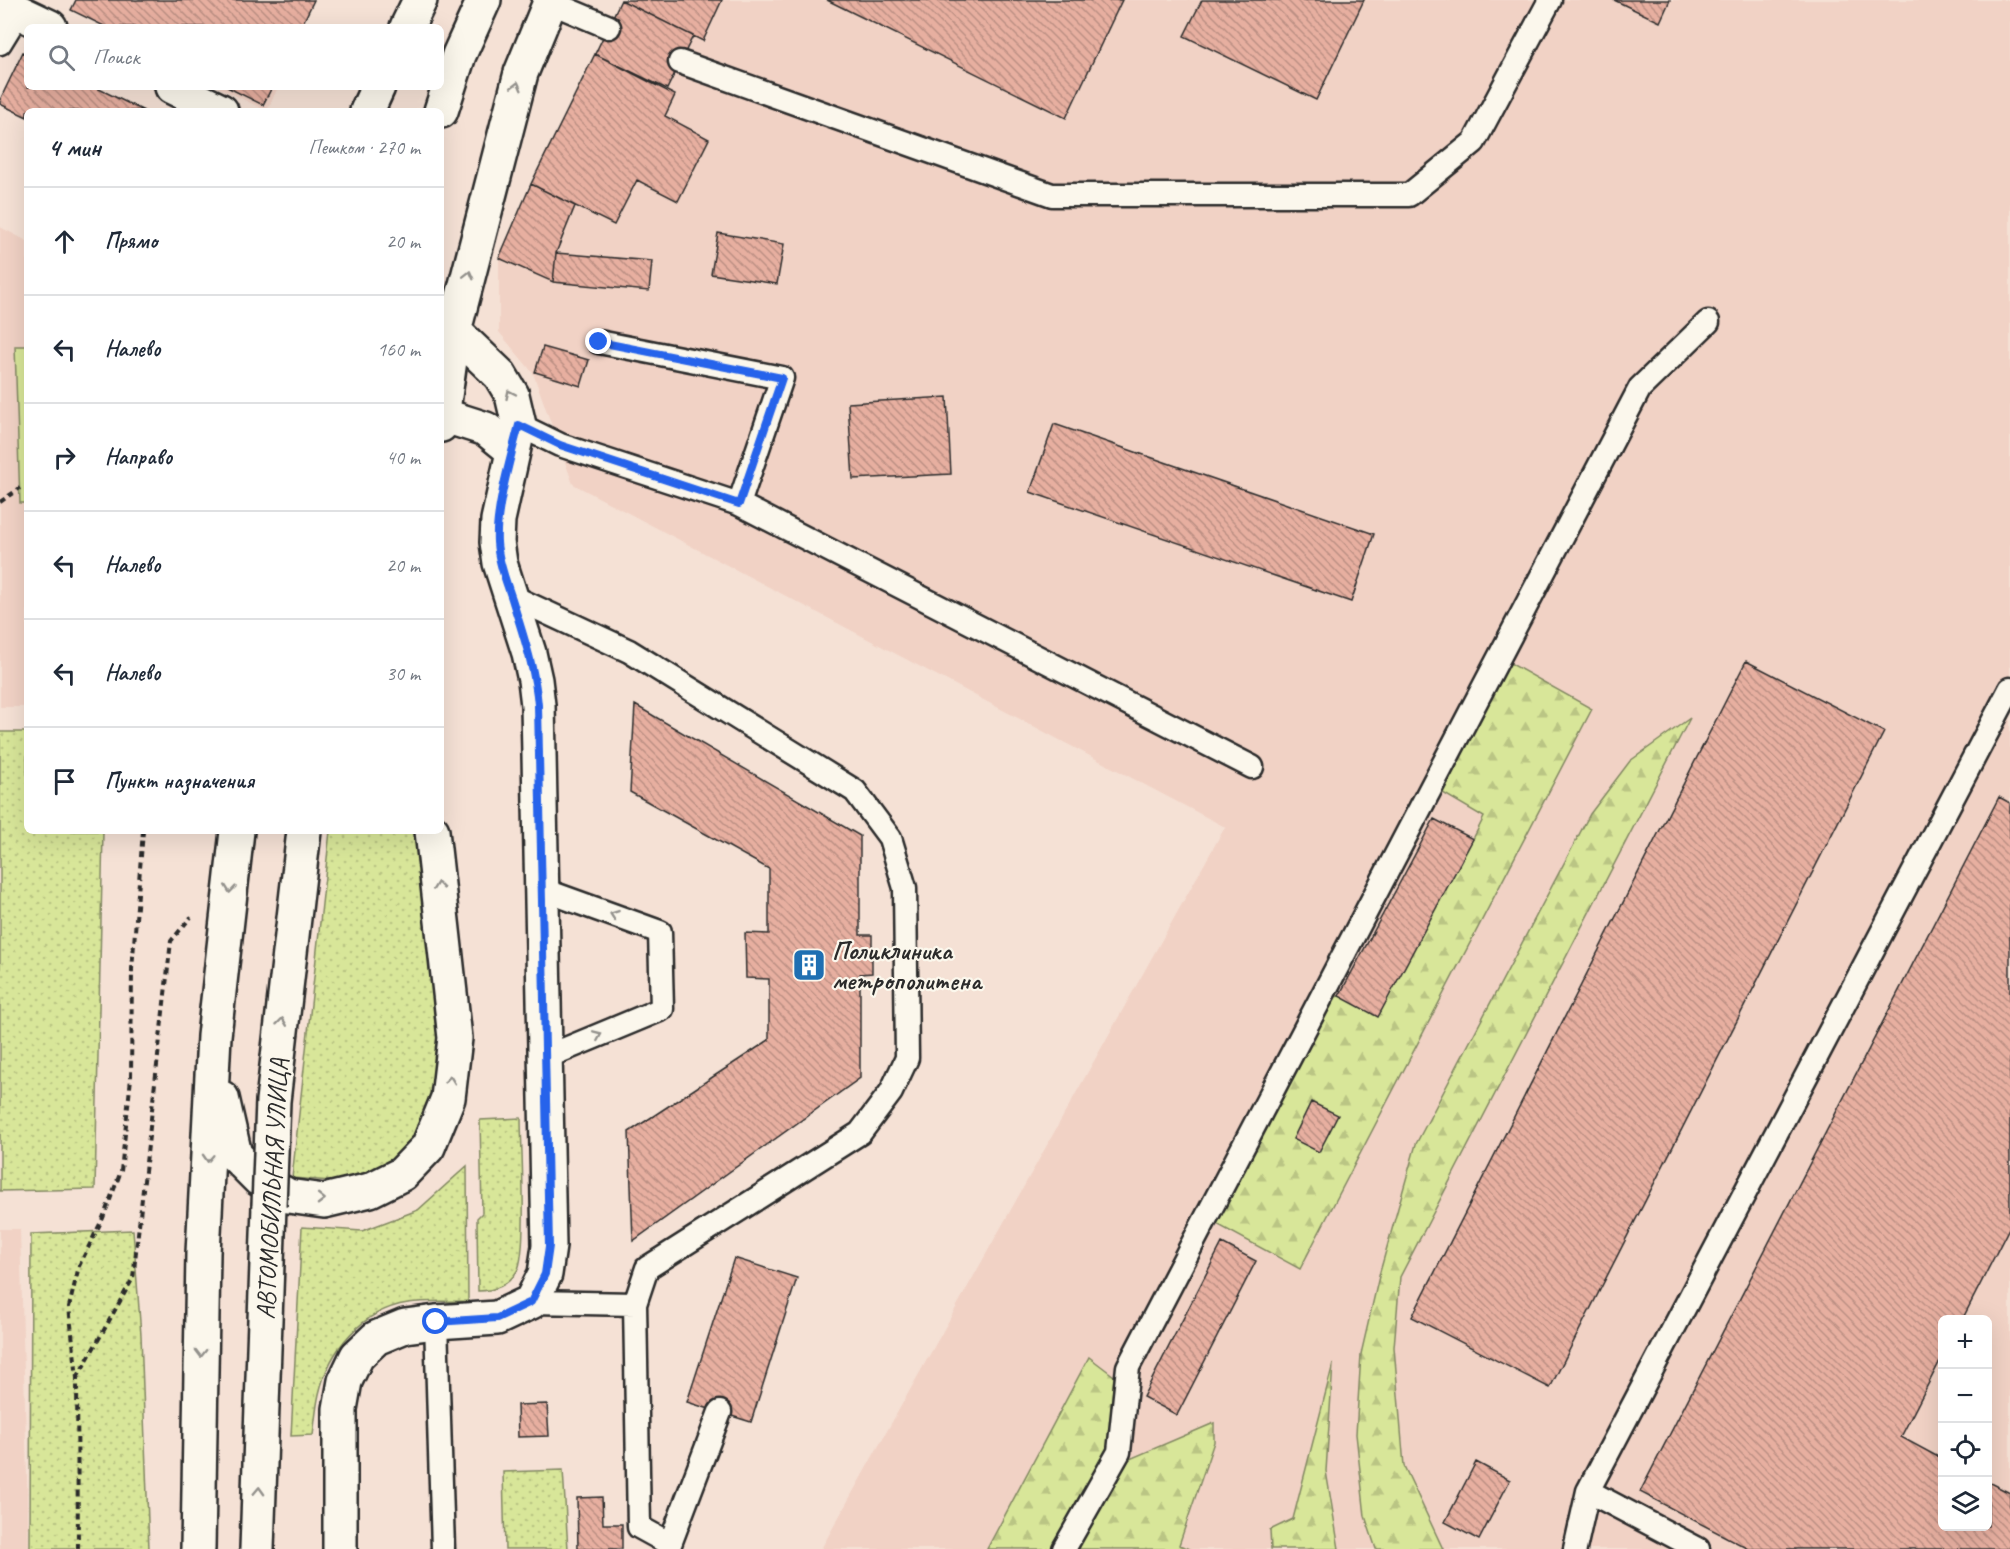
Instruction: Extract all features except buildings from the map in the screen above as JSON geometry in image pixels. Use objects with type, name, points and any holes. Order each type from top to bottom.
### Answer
[{"type":"main road","points":[[408,24],[420,0]]},
{"type":"main road","points":[[442,108],[459,54],[484,0]]},
{"type":"main road","points":[[444,405],[454,331],[520,73],[551,1]]},
{"type":"main road","points":[[9,7],[44,24]]},
{"type":"main road","points":[[178,90],[215,108]]},
{"type":"main road","points":[[340,1549],[340,1408],[345,1381],[357,1356],[376,1338],[405,1326],[497,1318],[531,1302],[545,1274],[549,1246],[536,680],[530,653],[500,562],[497,542],[498,520],[516,438],[512,395],[500,375],[454,331]]},
{"type":"main road","points":[[444,420],[516,438]]},
{"type":"main road","points":[[198,1549],[203,1253],[214,1036],[237,834]]},
{"type":"main road","name":"АВТОМОБИЛЬНАЯ УЛИЦА","points":[[257,1549],[273,1101],[303,834]]},
{"type":"main road","points":[[214,1036],[223,1103],[236,1155],[259,1179],[288,1196],[324,1201],[370,1190],[402,1174],[428,1147],[448,1098],[455,1038],[432,834]]},
{"type":"lane","points":[[680,62],[1052,195],[1409,195],[1474,142],[1550,0]]},
{"type":"lane","points":[[551,1],[609,27]]},
{"type":"lane","points":[[0,43],[9,7]]},
{"type":"lane","points":[[1064,1549],[1119,1452],[1128,1367],[1640,388],[1708,322]]},
{"type":"lane","points":[[599,342],[782,378],[739,504]]},
{"type":"lane","points":[[516,438],[560,445],[739,504],[1252,767]]},
{"type":"lane","points":[[511,596],[629,651],[855,791],[890,838],[905,888],[907,1058],[891,1092],[860,1133],[647,1268],[635,1304],[639,1527],[670,1544],[720,1412]]},
{"type":"lane","points":[[1575,1549],[1588,1491],[2010,689]]},
{"type":"lane","points":[[541,889],[660,932],[662,1009],[544,1058]]},
{"type":"lane","points":[[531,1302],[635,1304]]},
{"type":"lane","points":[[436,1322],[443,1549]]},
{"type":"lane","points":[[1588,1491],[1698,1549]]},
{"type":"path","points":[[0,502],[20,488]]},
{"type":"path","points":[[78,1549],[77,1378],[69,1307],[78,1266],[103,1218],[121,1171],[131,1078],[132,969],[143,834]]},
{"type":"path","points":[[77,1378],[133,1278],[171,941],[193,914]]},
{"type":"shaded area","points":[[622,0],[2010,0],[2010,1549],[821,1549],[1225,827],[573,484],[533,373],[499,332],[499,256],[531,184]]},
{"type":"shaded area","points":[[224,90],[277,90],[268,108],[261,108]]},
{"type":"shaded area","points":[[0,227],[24,239],[24,707],[0,707]]},
{"type":"shaded area","points":[[0,1229],[20,1229],[29,1549],[0,1549]]},
{"type":"green space","points":[[15,346],[24,346],[24,503],[20,503]]},
{"type":"green space","points":[[1508,662],[1592,709],[1300,1269],[1213,1222],[1329,998],[1339,996],[1473,839],[1484,817],[1443,793]]},
{"type":"green space","points":[[1690,718],[1400,1277],[1394,1347],[1404,1466],[1443,1549],[1376,1549],[1365,1516],[1356,1434],[1361,1354],[1380,1272],[1416,1144],[1590,814],[1630,761]]},
{"type":"green space","points":[[0,732],[24,732],[24,834],[103,834],[95,1189],[0,1191]]},
{"type":"green space","points":[[330,834],[419,834],[447,1038],[433,1099],[418,1145],[379,1174],[345,1182],[292,1178]]},
{"type":"green space","points":[[521,1118],[523,1222],[520,1261],[517,1271],[505,1284],[495,1289],[478,1291],[477,1218],[482,1213],[480,1120]]},
{"type":"green space","points":[[467,1166],[468,1301],[408,1303],[391,1307],[362,1323],[339,1348],[324,1378],[316,1409],[313,1435],[291,1436],[302,1227],[362,1231],[418,1210]]},
{"type":"green space","points":[[133,1230],[141,1335],[149,1549],[30,1549],[31,1234]]},
{"type":"green space","points":[[1089,1357],[1114,1376],[1108,1448],[1051,1549],[987,1549]]},
{"type":"green space","points":[[1333,1364],[1326,1471],[1339,1549],[1271,1549],[1270,1530],[1293,1519]]},
{"type":"green space","points":[[1214,1423],[1214,1442],[1179,1545],[1190,1549],[1075,1549],[1125,1461]]},
{"type":"green space","points":[[563,1470],[568,1549],[505,1549],[503,1472]]},
{"type":"place","name":"Поликлиника метрополитена","points":[[809,965]]},
{"type":"route","points":[[436,1322],[497,1318],[531,1302],[545,1274],[549,1246],[538,705],[536,680],[530,653],[500,562],[497,542],[498,520],[519,425],[560,445],[739,504],[782,378],[599,342]]}]
